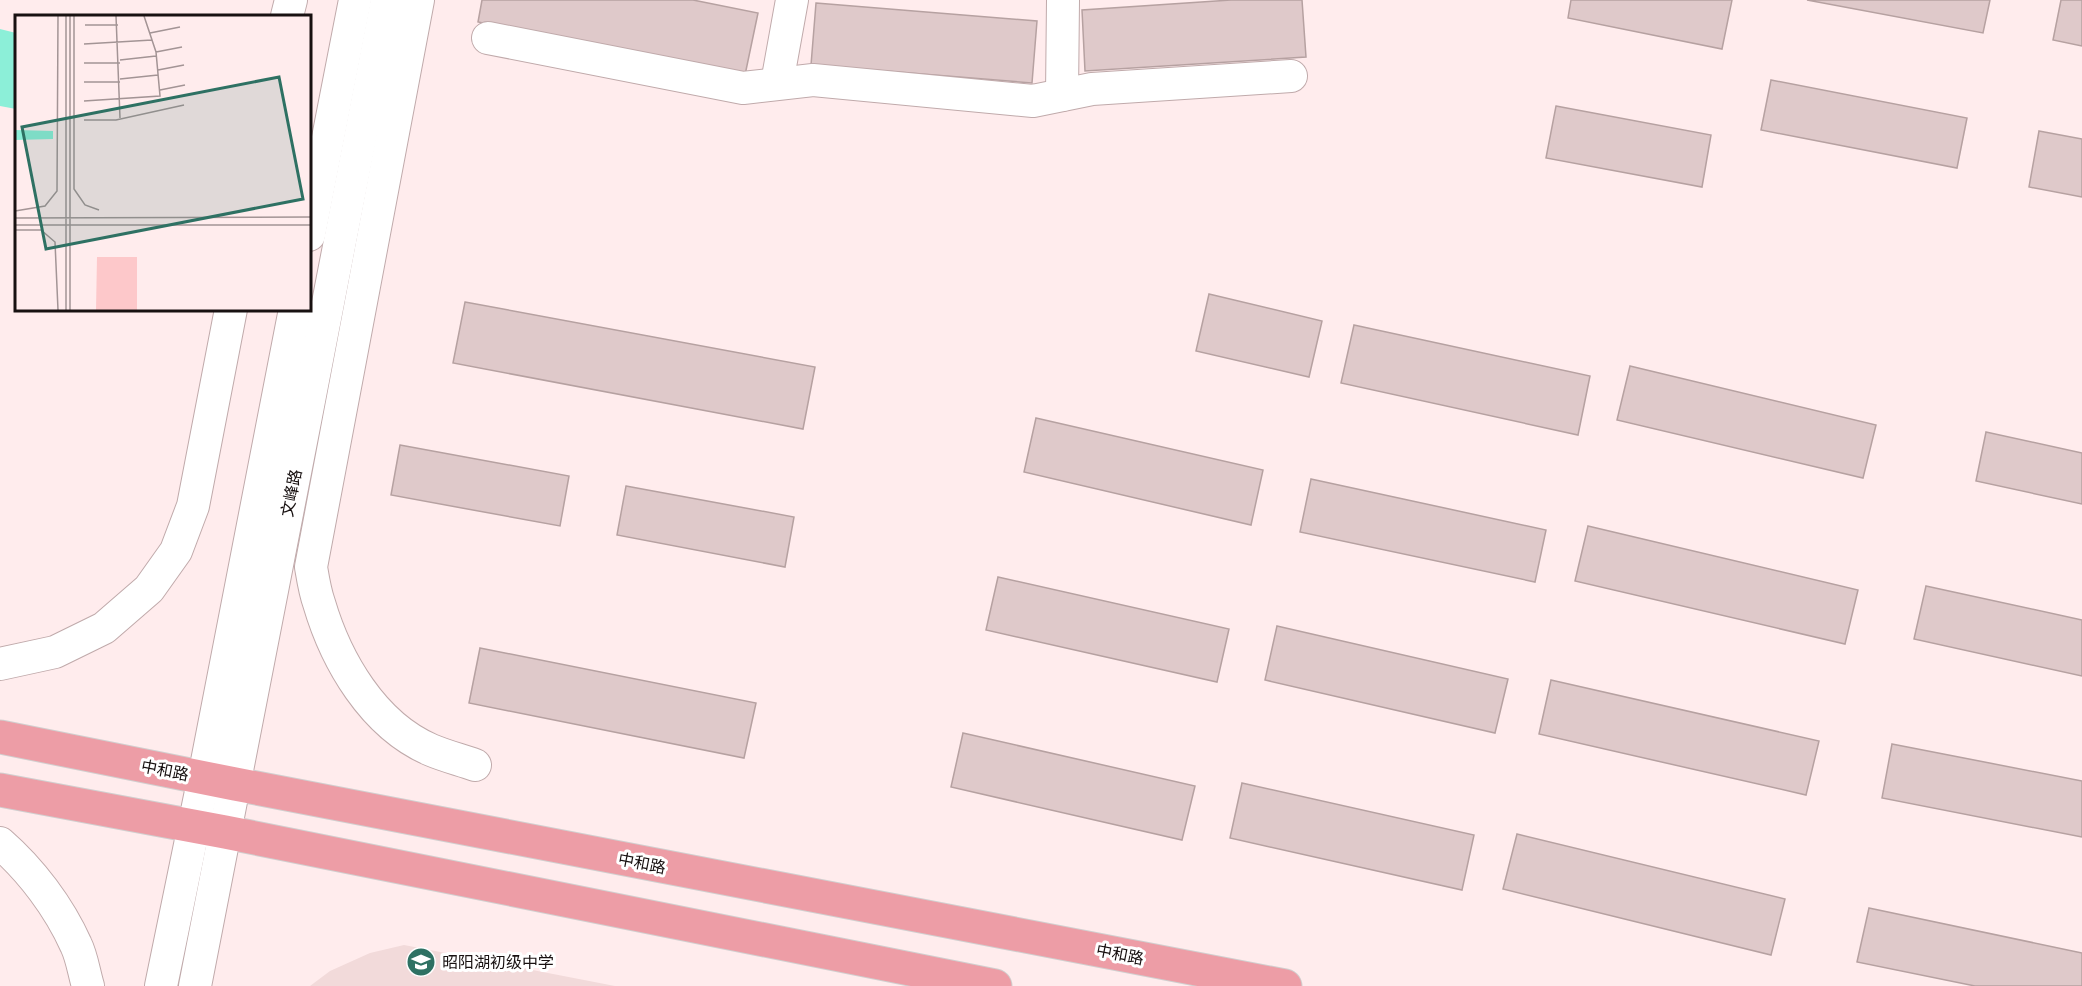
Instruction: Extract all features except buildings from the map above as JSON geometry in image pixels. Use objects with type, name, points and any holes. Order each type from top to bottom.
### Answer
[{"type":"main road","name":"中和路","points":[[0,737],[1285,986]]},
{"type":"main road","points":[[0,790],[225,832],[995,986]]},
{"type":"street","points":[[287,15],[291,0]]},
{"type":"street","points":[[310,230],[355,0]]},
{"type":"street","name":"文峰路","points":[[195,986],[387,0]]},
{"type":"street","points":[[418,0],[311,567],[318,603],[333,641],[350,675],[372,706],[402,732],[430,750],[475,765]]},
{"type":"street","points":[[777,83],[792,0]]},
{"type":"street","points":[[1062,95],[1063,0]]},
{"type":"street","points":[[488,38],[743,88],[813,80],[1032,101],[1092,89],[1291,76]]},
{"type":"street","points":[[0,664],[55,652],[104,628],[149,589],[176,550],[193,506],[231,310]]},
{"type":"street","name":"文峰路","points":[[161,986],[295,310]]},
{"type":"street","points":[[0,843],[21,861],[51,901],[77,946],[88,986]]},
{"type":"shaded area","points":[[0,29],[15,33],[15,109],[0,106]]},
{"type":"shaded area","name":"昭阳湖初级中学","points":[[404,945],[615,986],[310,986],[330,971],[370,953]]},
{"type":"place","name":"昭阳湖初级中学","points":[[421,962]]}]
